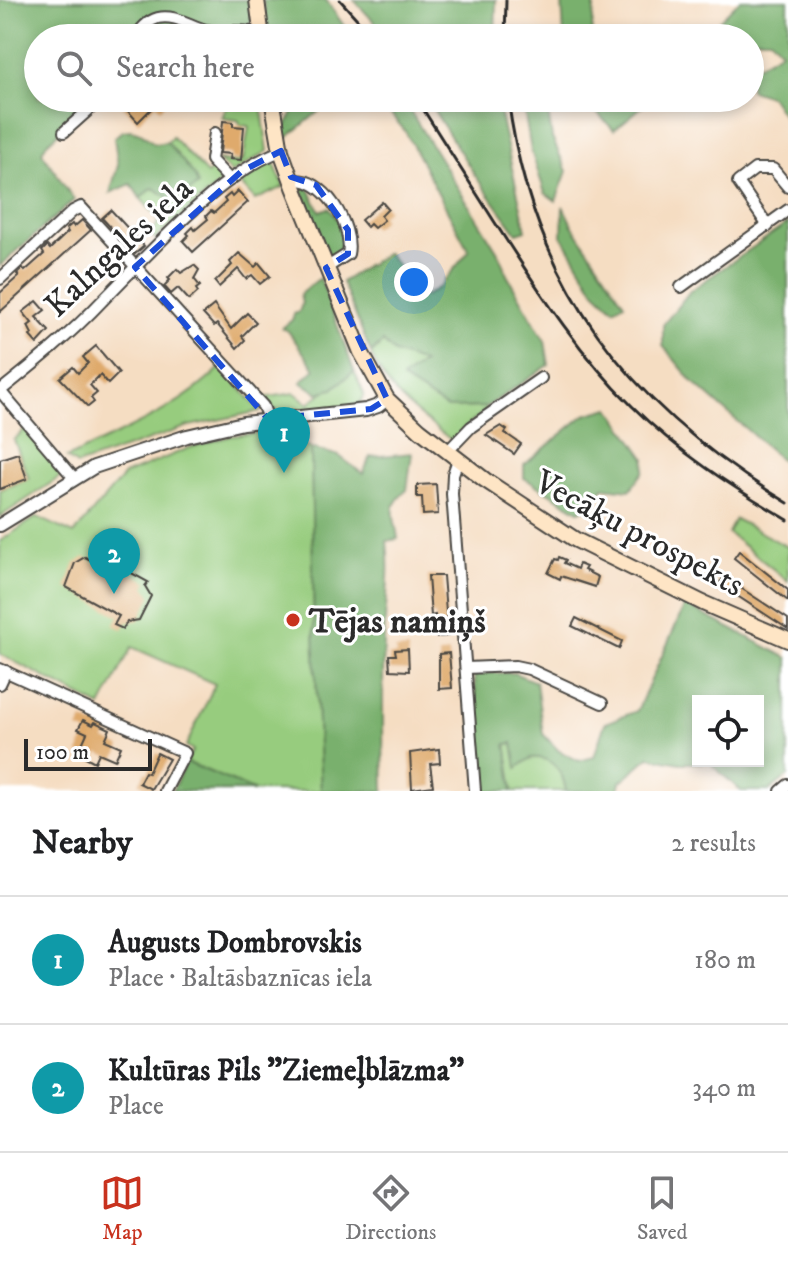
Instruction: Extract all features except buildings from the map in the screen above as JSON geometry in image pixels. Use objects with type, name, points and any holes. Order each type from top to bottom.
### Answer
[{"type":"main road","points":[[257,0],[260,24]]},
{"type":"main road","name":"Vecāķu prospekts","points":[[274,112],[281,151],[326,268],[361,352],[387,399],[506,495],[576,540],[703,603],[788,640]]},
{"type":"street","points":[[145,24],[161,17],[171,17],[190,24]]},
{"type":"street","points":[[64,132],[86,112]]},
{"type":"street","points":[[215,133],[211,160],[230,180]]},
{"type":"street","name":"Kalngales iela","points":[[0,391],[102,301],[230,180],[281,151]]},
{"type":"street","points":[[768,226],[738,182],[755,169],[773,169],[788,187]]},
{"type":"street","points":[[292,181],[301,179],[316,185],[345,222],[348,254],[326,268]]},
{"type":"street","points":[[0,279],[81,207],[263,406],[268,419]]},
{"type":"street","points":[[681,287],[788,210]]},
{"type":"street","points":[[475,791],[452,494],[453,455],[471,427],[541,378]]},
{"type":"street","points":[[0,391],[74,478]]},
{"type":"street","points":[[0,525],[74,478],[103,464],[187,436],[268,419],[366,410],[387,399]]},
{"type":"street","points":[[466,668],[515,666],[529,669],[602,703]]},
{"type":"street","points":[[0,684],[3,670],[185,753],[165,791]]},
{"type":"street","points":[[781,791],[788,785]]},
{"type":"highlighted area","points":[[281,151],[291,177],[316,185],[348,230],[348,254],[326,268],[387,399],[371,409],[268,419],[135,267],[242,171]]},
{"type":"green space","points":[[0,0],[249,0],[252,24],[24,24],[24,112],[81,112],[46,144],[42,152],[74,200],[0,266]]},
{"type":"green space","points":[[263,0],[326,0],[343,24],[266,24]]},
{"type":"green space","points":[[354,0],[496,0],[495,24],[376,24]]},
{"type":"green space","points":[[562,0],[595,0],[592,24],[563,24]]},
{"type":"green space","points":[[740,0],[788,0],[788,123],[770,96],[764,94],[764,61],[781,51],[770,38],[764,38],[764,24],[716,24]]},
{"type":"green space","points":[[224,112],[262,112],[268,151],[231,173],[218,160],[232,163],[243,161],[249,126],[241,125],[238,120],[222,118]]},
{"type":"green space","points":[[293,112],[318,112],[287,138],[281,136]]},
{"type":"green space","points":[[389,112],[411,112],[499,254],[507,275],[545,341],[549,365],[486,407],[447,408],[402,379],[423,363],[394,353],[383,342],[371,353],[342,282],[387,253],[424,297],[439,287],[469,251],[405,131]]},
{"type":"green space","points":[[435,112],[499,112],[526,230],[517,233],[476,177]]},
{"type":"green space","points":[[524,112],[548,112],[552,138],[567,171],[556,201],[545,193],[531,151]]},
{"type":"green space","points":[[596,112],[636,112],[614,130]]},
{"type":"green space","points":[[122,131],[141,133],[155,144],[167,142],[194,175],[198,185],[179,199],[172,199],[153,188],[140,198],[131,184],[110,193],[118,165],[114,138]]},
{"type":"green space","points":[[172,137],[207,174],[215,168],[220,180],[155,239],[151,234],[160,220],[140,198],[153,188],[172,199],[194,175],[167,142]]},
{"type":"green space","points":[[273,161],[284,187],[255,200],[238,181]]},
{"type":"green space","points":[[307,185],[320,211],[329,208],[343,230],[345,242],[342,256],[331,262],[302,189]]},
{"type":"green space","points":[[563,206],[572,225],[624,303],[614,309],[595,291],[562,236]]},
{"type":"green space","points":[[788,223],[788,466],[693,382],[663,346],[663,325],[690,291]]},
{"type":"green space","points":[[320,278],[354,371],[333,389],[318,393],[301,382],[315,369],[288,331],[282,328],[299,312],[302,304],[300,294]]},
{"type":"green space","points":[[383,342],[395,353],[424,363],[403,380],[447,408],[486,407],[486,410],[451,440],[415,412],[386,381],[371,354]]},
{"type":"green space","points":[[222,366],[260,411],[189,426],[77,465],[67,458],[169,407]]},
{"type":"green space","points":[[354,371],[364,394],[357,405],[285,413],[275,410],[262,398],[295,393],[309,404]]},
{"type":"green space","points":[[610,408],[645,458],[644,471],[630,490],[603,487],[592,505],[579,511],[524,478],[524,465],[585,415]]},
{"type":"green space","points":[[26,428],[63,475],[0,517],[0,490],[29,479],[14,440]]},
{"type":"green space","points":[[260,433],[311,448],[321,791],[255,791],[186,762],[193,750],[186,746],[215,684],[132,647],[101,707],[0,654],[0,541],[37,517],[74,534],[124,475],[189,448],[231,436]]},
{"type":"green space","points":[[311,448],[339,456],[363,474],[370,457],[412,453],[407,490],[394,507],[398,539],[387,541],[384,791],[321,791]]},
{"type":"green space","points":[[735,519],[788,547],[788,581],[728,533]]},
{"type":"green space","points":[[685,605],[788,658],[788,776],[769,791],[741,791],[714,767],[764,767],[764,695],[692,695],[692,763],[649,757],[620,782],[618,791],[566,791],[559,771],[551,762],[531,758],[517,768],[513,743],[506,744],[513,791],[483,791],[474,673],[514,673],[536,682],[543,734],[559,751],[579,761],[594,757],[605,723],[637,711]]},
{"type":"green space","points":[[513,743],[521,763],[538,758],[557,768],[566,791],[513,791],[506,744]]},
{"type":"green space","points":[[186,762],[255,791],[172,791]]},
{"type":"railway","points":[[340,0],[361,24]]},
{"type":"railway","points":[[505,24],[506,0]]},
{"type":"railway","points":[[425,112],[541,294],[612,385],[687,454],[788,520]]},
{"type":"railway","points":[[511,112],[520,165],[540,227],[565,283],[598,335],[636,382],[681,426],[732,466],[788,503]]},
{"type":"place","name":"Augusts Dombrovskis","points":[[284,473]]},
{"type":"place","name":"Kultūras Pils \"Ziemeļblāzma\"","points":[[114,594]]},
{"type":"place","name":"Tējas namiņš","points":[[293,620]]}]
